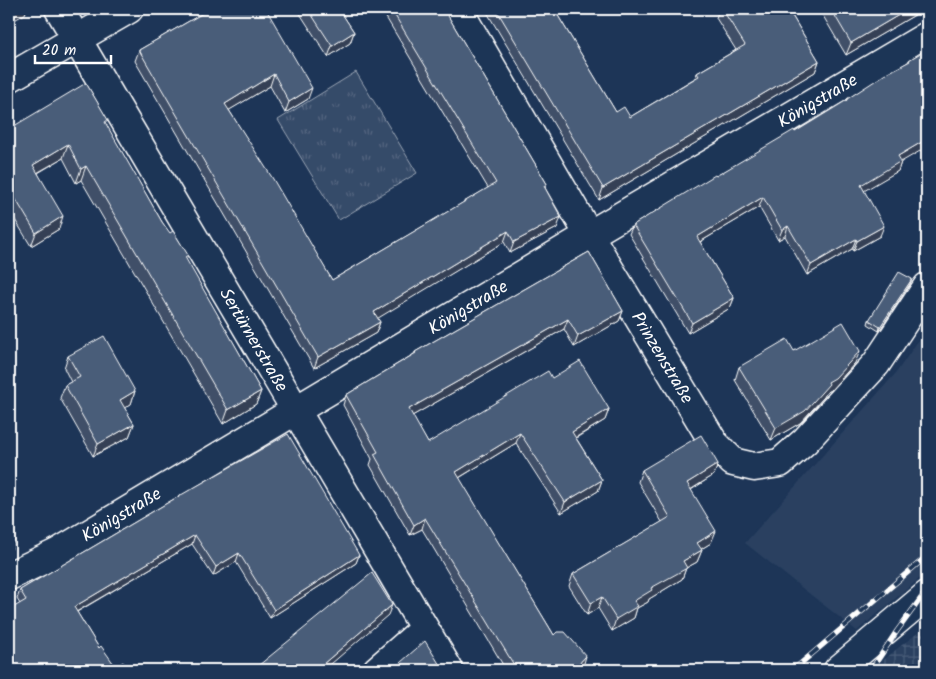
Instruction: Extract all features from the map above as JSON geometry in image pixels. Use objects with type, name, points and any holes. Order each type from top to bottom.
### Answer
[{"type":"street","name":"Sertürnerstraße","points":[[59,9],[449,670]]},
{"type":"street","points":[[9,78],[129,9]]},
{"type":"street","name":"Prinzenstraße","points":[[458,9],[589,235],[714,443],[733,462],[754,467],[780,463],[805,441],[876,364],[927,287]]},
{"type":"street","name":"Königstraße","points":[[9,576],[57,553],[589,235],[927,36]]},
{"type":"street","points":[[838,670],[927,595]]},
{"type":"street","points":[[377,670],[424,630]]},
{"type":"shaded area","points":[[927,328],[927,572],[857,631],[745,543],[896,373]]},
{"type":"shaded area","points":[[927,626],[927,670],[872,670],[898,648]]},
{"type":"green space","points":[[356,72],[417,173],[339,220],[278,120]]},
{"type":"building","points":[[210,9],[266,9],[312,88],[289,102],[274,74],[225,104],[273,179],[332,280],[496,183],[391,9],[444,9],[547,184],[544,186],[561,217],[514,242],[508,231],[374,312],[380,322],[318,357],[139,50]]},
{"type":"building","points":[[308,9],[339,9],[354,32],[332,46]]},
{"type":"building","points":[[496,9],[554,9],[616,112],[624,107],[630,117],[699,76],[697,73],[745,45],[722,9],[788,9],[819,61],[603,188]]},
{"type":"building","points":[[831,9],[909,9],[851,43]]},
{"type":"building","points":[[927,49],[927,139],[898,156],[901,161],[861,185],[884,226],[857,241],[856,239],[811,265],[788,226],[782,230],[763,197],[697,237],[734,298],[692,323],[633,225],[715,175],[794,130],[795,132]]},
{"type":"building","points":[[86,83],[108,120],[105,122],[162,222],[170,233],[173,231],[188,255],[185,257],[261,391],[228,410],[86,166],[81,169],[68,144],[33,165],[63,216],[36,233],[9,188],[9,129]]},
{"type":"building","points":[[589,252],[623,311],[578,336],[568,319],[409,409],[428,443],[548,371],[552,378],[580,361],[609,409],[572,432],[602,480],[565,502],[520,433],[456,472],[554,635],[557,632],[565,632],[586,656],[573,670],[517,670],[425,518],[414,525],[374,454],[378,452],[346,395],[415,352]]},
{"type":"building","points":[[899,272],[912,279],[880,327],[869,320]]},
{"type":"building","points":[[843,322],[860,351],[835,378],[828,382],[829,384],[805,411],[776,428],[739,367],[787,339],[794,351]]},
{"type":"building","points":[[104,336],[135,391],[120,400],[134,424],[98,444],[65,385],[80,377],[68,356]]},
{"type":"building","points":[[288,434],[359,555],[274,610],[239,553],[216,567],[195,535],[74,607],[99,648],[101,646],[116,667],[110,670],[9,670],[9,610],[26,600],[20,590]]},
{"type":"building","points":[[701,435],[718,464],[687,483],[716,531],[697,543],[702,550],[683,561],[687,568],[651,588],[652,590],[634,601],[638,606],[616,619],[602,597],[591,603],[573,574],[670,517],[642,470]]},
{"type":"building","points":[[9,530],[14,540],[9,543]]},
{"type":"building","points":[[372,573],[392,605],[316,670],[253,670]]},
{"type":"building","points":[[425,641],[443,670],[392,670]]},
{"type":"building","points":[[123,662],[131,670],[110,670]]},
{"type":"railway","points":[[793,670],[927,556]]},
{"type":"railway","points":[[871,670],[927,590]]}]
